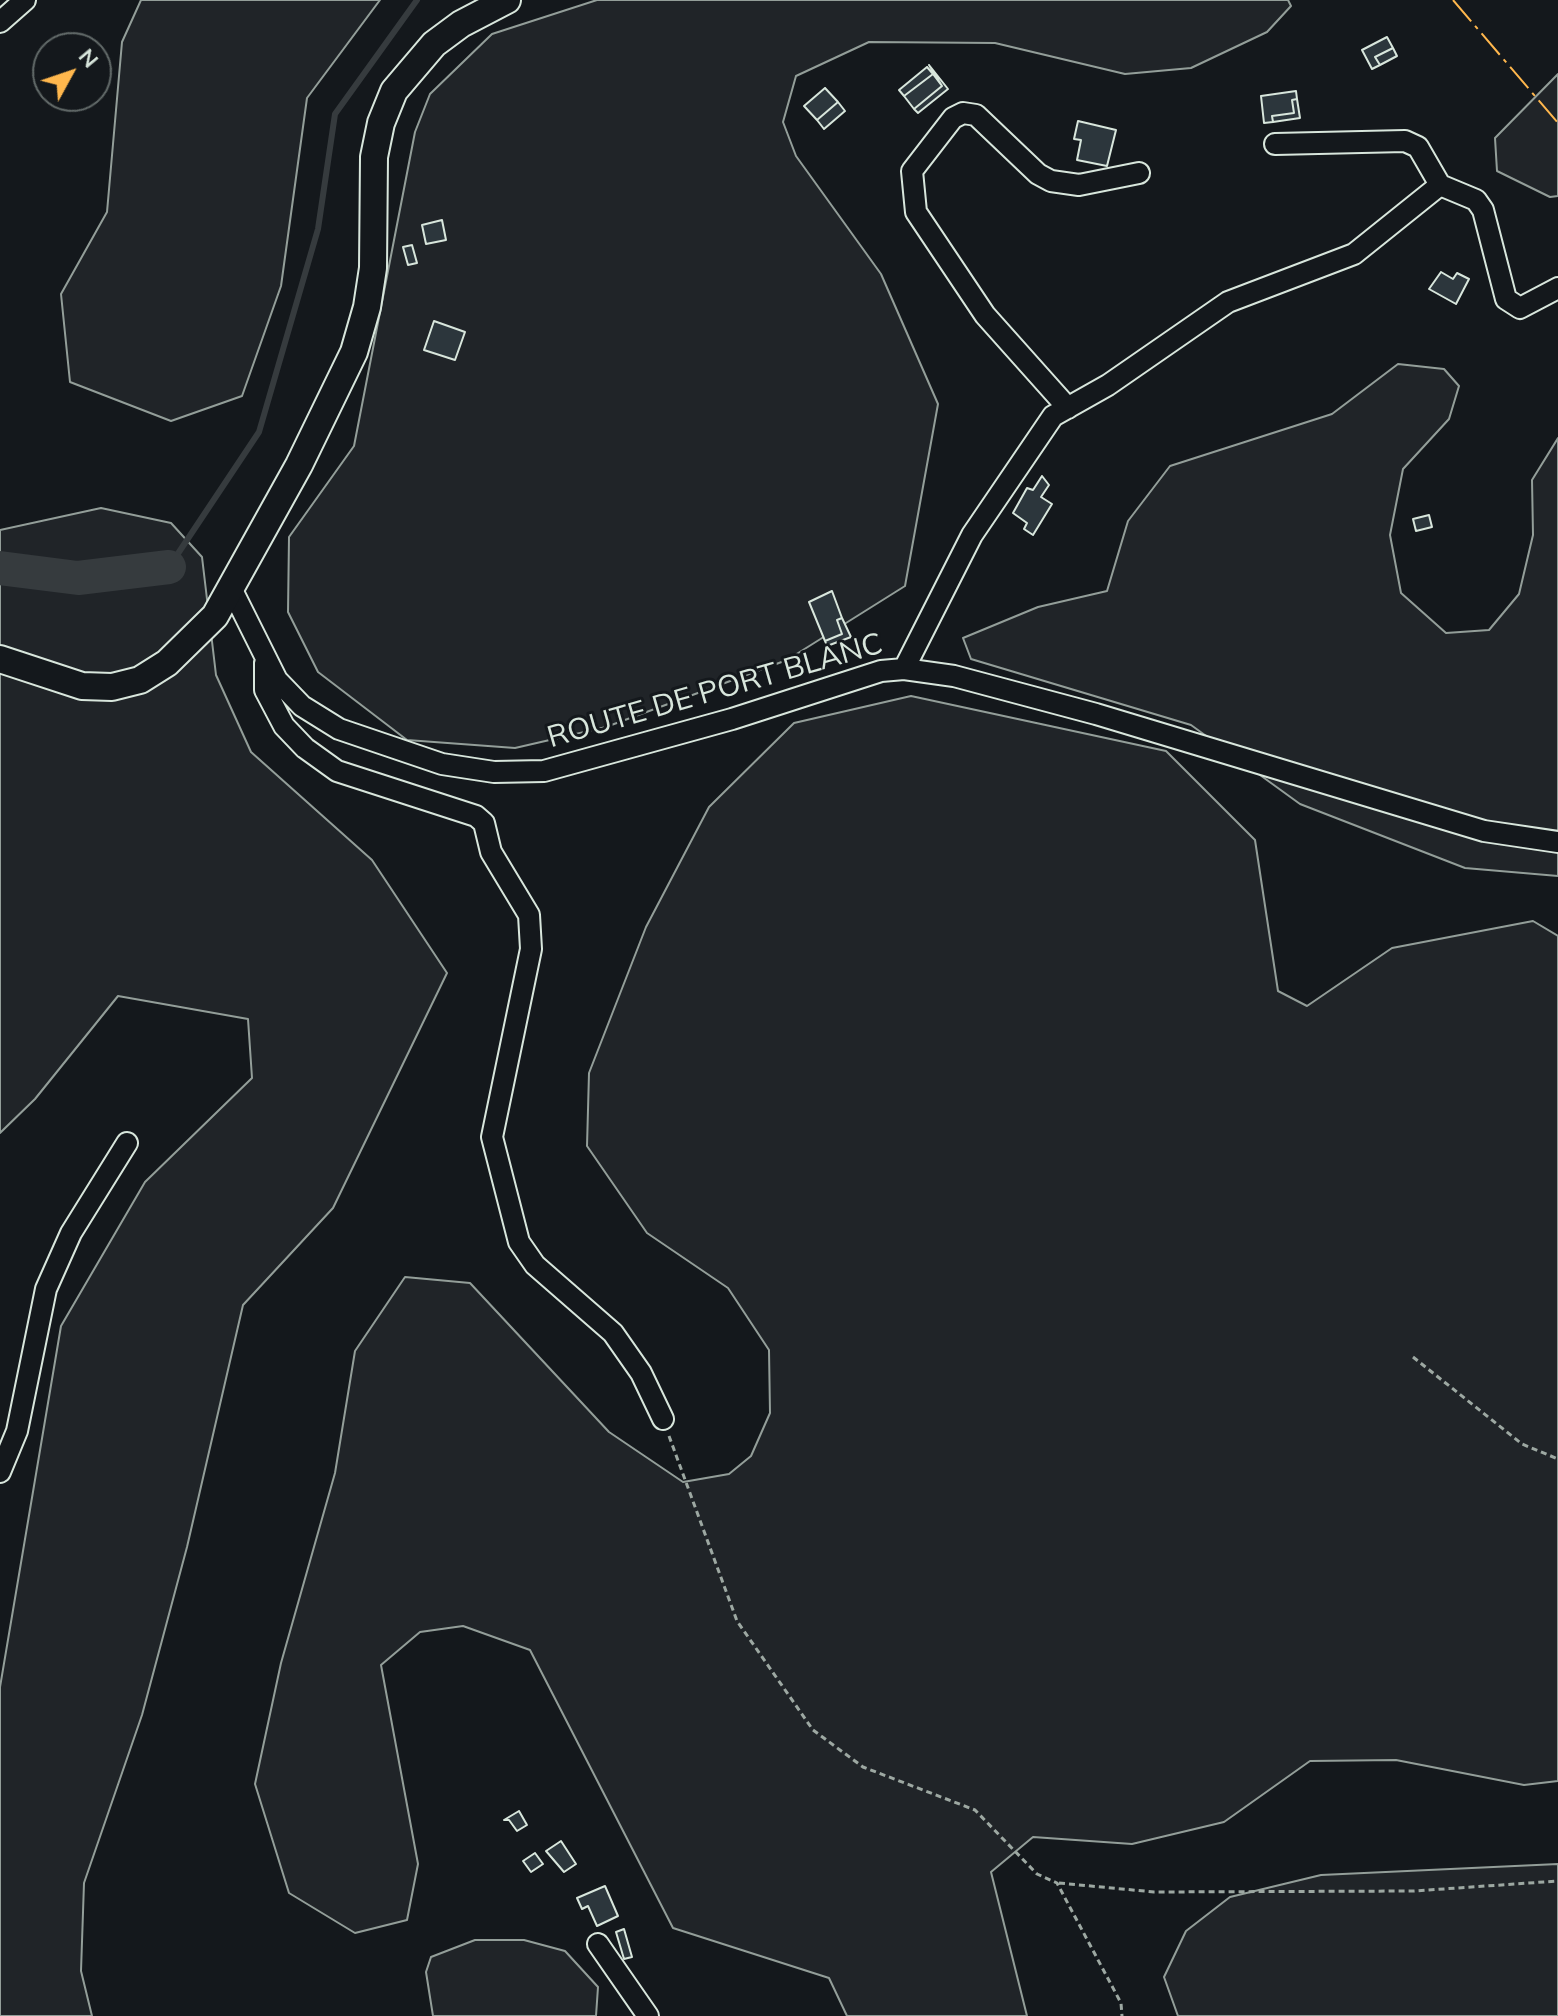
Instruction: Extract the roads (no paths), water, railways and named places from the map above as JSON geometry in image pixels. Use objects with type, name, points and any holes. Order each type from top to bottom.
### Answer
[{"type":"main road","points":[[0,659],[82,686],[112,687],[140,680],[167,663],[203,631],[232,590],[354,352],[367,307],[373,268],[374,157],[381,123],[394,91],[434,44],[461,24],[507,0]]},
{"type":"street","points":[[0,22],[25,0]]},
{"type":"street","points":[[1068,408],[985,315],[916,212],[912,171],[953,118],[963,113],[976,115],[1038,174],[1051,181],[1079,185],[1139,173]]},
{"type":"street","points":[[1275,144],[1405,141],[1418,147],[1440,185],[1476,200],[1483,210],[1506,299],[1520,308],[1558,288]]},
{"type":"street","points":[[904,669],[972,535],[1053,416],[1108,385],[1228,302],[1354,254],[1440,185]]},
{"type":"street","name":"ROUTE DE PORT BLANC","points":[[232,590],[277,680],[302,706],[339,729],[442,764],[494,772],[544,771],[732,719],[881,671],[904,669],[954,676],[1096,714],[1484,831],[1558,842]]},
{"type":"street","points":[[266,659],[265,690],[284,726],[305,748],[337,771],[476,816],[484,823],[491,852],[529,915],[531,949],[492,1137],[519,1242],[535,1265],[613,1333],[641,1373],[663,1419]]},
{"type":"street","points":[[0,1472],[17,1431],[46,1289],[71,1233],[127,1143]]},
{"type":"street","points":[[598,1944],[648,2016]]},
{"type":"waterway","points":[[169,567],[259,432],[318,229],[335,114],[417,0]]},
{"type":"waterway","points":[[0,568],[78,578],[169,567]]}]
